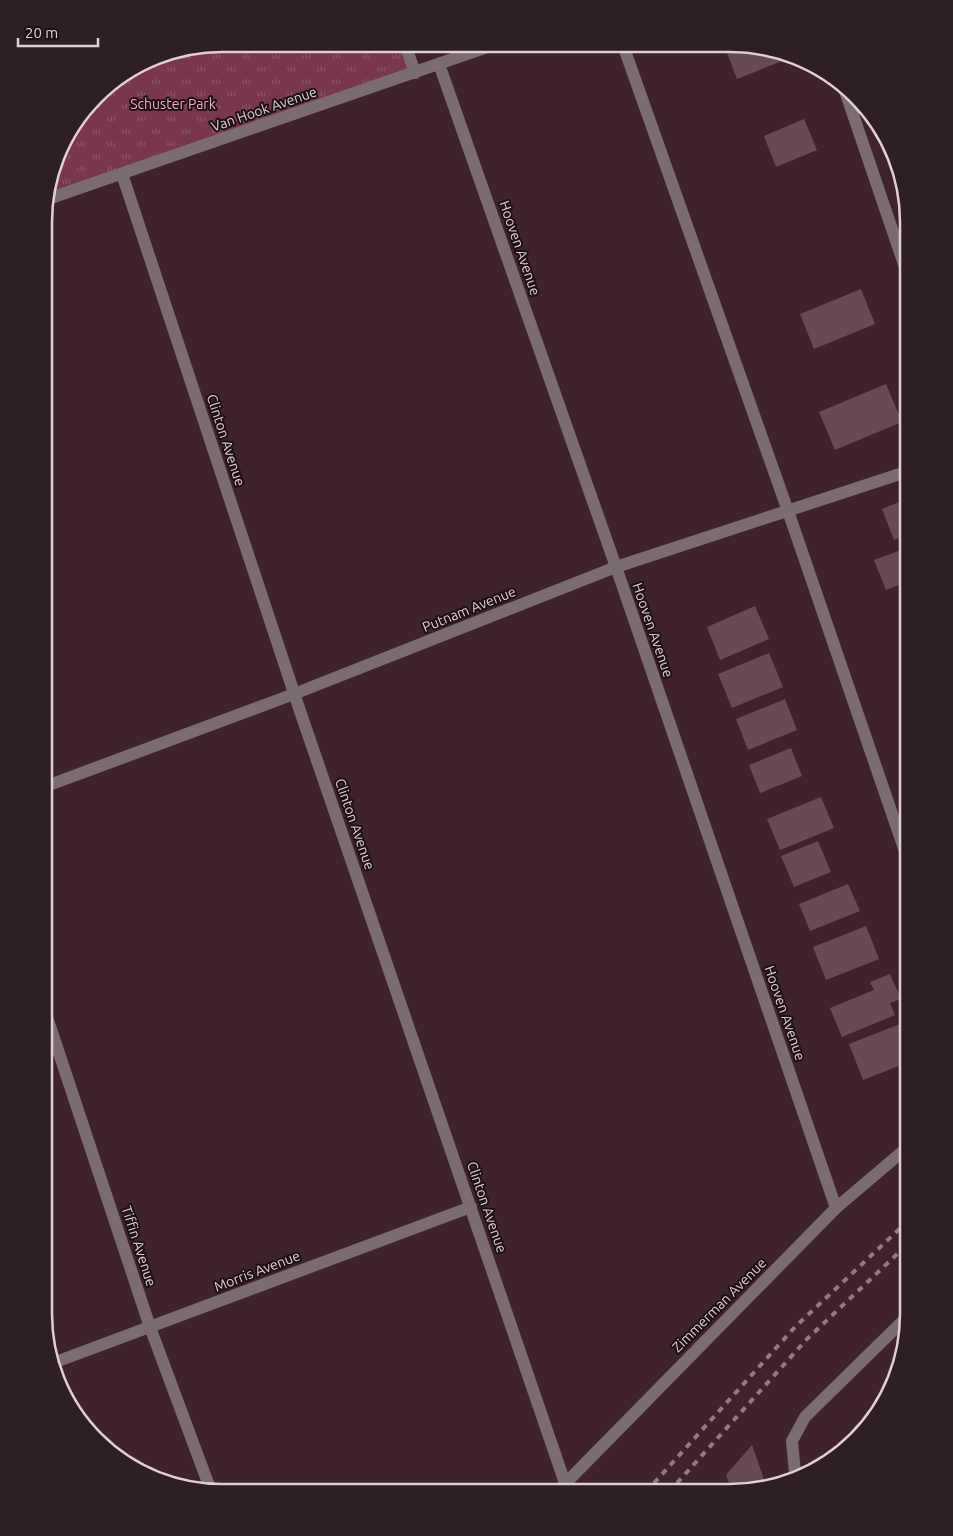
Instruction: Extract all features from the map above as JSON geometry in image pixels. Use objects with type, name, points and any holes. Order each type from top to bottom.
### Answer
[{"type":"street","points":[[407,52],[414,73]]},
{"type":"street","name":"Van Hook Avenue","points":[[55,197],[471,52]]},
{"type":"street","points":[[625,52],[788,510],[900,838]]},
{"type":"street","name":"Hooven Avenue","points":[[439,64],[616,567],[836,1208]]},
{"type":"street","points":[[847,99],[901,256]]},
{"type":"street","name":"Clinton Avenue","points":[[122,174],[294,694],[471,1207],[560,1484]]},
{"type":"street","name":"Putnam Avenue","points":[[52,784],[294,694],[616,567],[901,474]]},
{"type":"street","name":"Tiffin Avenue","points":[[52,1032],[150,1327],[208,1483]]},
{"type":"street","name":"Zimmerman Avenue","points":[[564,1484],[836,1208],[900,1154]]},
{"type":"street","name":"Morris Avenue","points":[[60,1361],[471,1207]]},
{"type":"street","points":[[794,1472],[792,1440],[805,1416],[900,1324]]},
{"type":"green space","name":"Schuster Park","points":[[222,52],[408,52],[415,73],[55,196],[65,157],[75,137],[88,119],[110,95],[137,75],[157,65],[178,58]]},
{"type":"building","points":[[727,52],[753,54],[783,61],[737,79]]},
{"type":"building","points":[[804,119],[817,150],[776,167],[764,136]]},
{"type":"building","points":[[861,289],[875,324],[814,349],[800,314]]},
{"type":"building","points":[[886,384],[901,422],[835,450],[819,412]]},
{"type":"building","points":[[901,501],[901,537],[894,540],[882,509]]},
{"type":"building","points":[[901,550],[901,584],[886,590],[874,560]]},
{"type":"building","points":[[755,606],[769,639],[720,660],[707,627]]},
{"type":"building","points":[[769,653],[783,687],[732,708],[718,674]]},
{"type":"building","points":[[785,699],[797,730],[748,750],[736,719]]},
{"type":"building","points":[[791,748],[802,776],[760,793],[749,765]]},
{"type":"building","points":[[821,797],[834,828],[780,850],[767,819]]},
{"type":"building","points":[[818,841],[831,872],[794,887],[781,856]]},
{"type":"building","points":[[848,884],[860,911],[810,931],[799,904]]},
{"type":"building","points":[[866,926],[879,959],[826,980],[813,947]]},
{"type":"building","points":[[890,974],[900,997],[900,999],[890,1003],[895,1015],[842,1037],[830,1008],[874,990],[870,982]]},
{"type":"building","points":[[900,1024],[900,1065],[863,1080],[849,1044]]},
{"type":"building","points":[[752,1445],[764,1480],[729,1484],[726,1475]]},
{"type":"railway","points":[[653,1484],[795,1327],[900,1228]]},
{"type":"railway","points":[[676,1484],[807,1339],[900,1251]]}]
